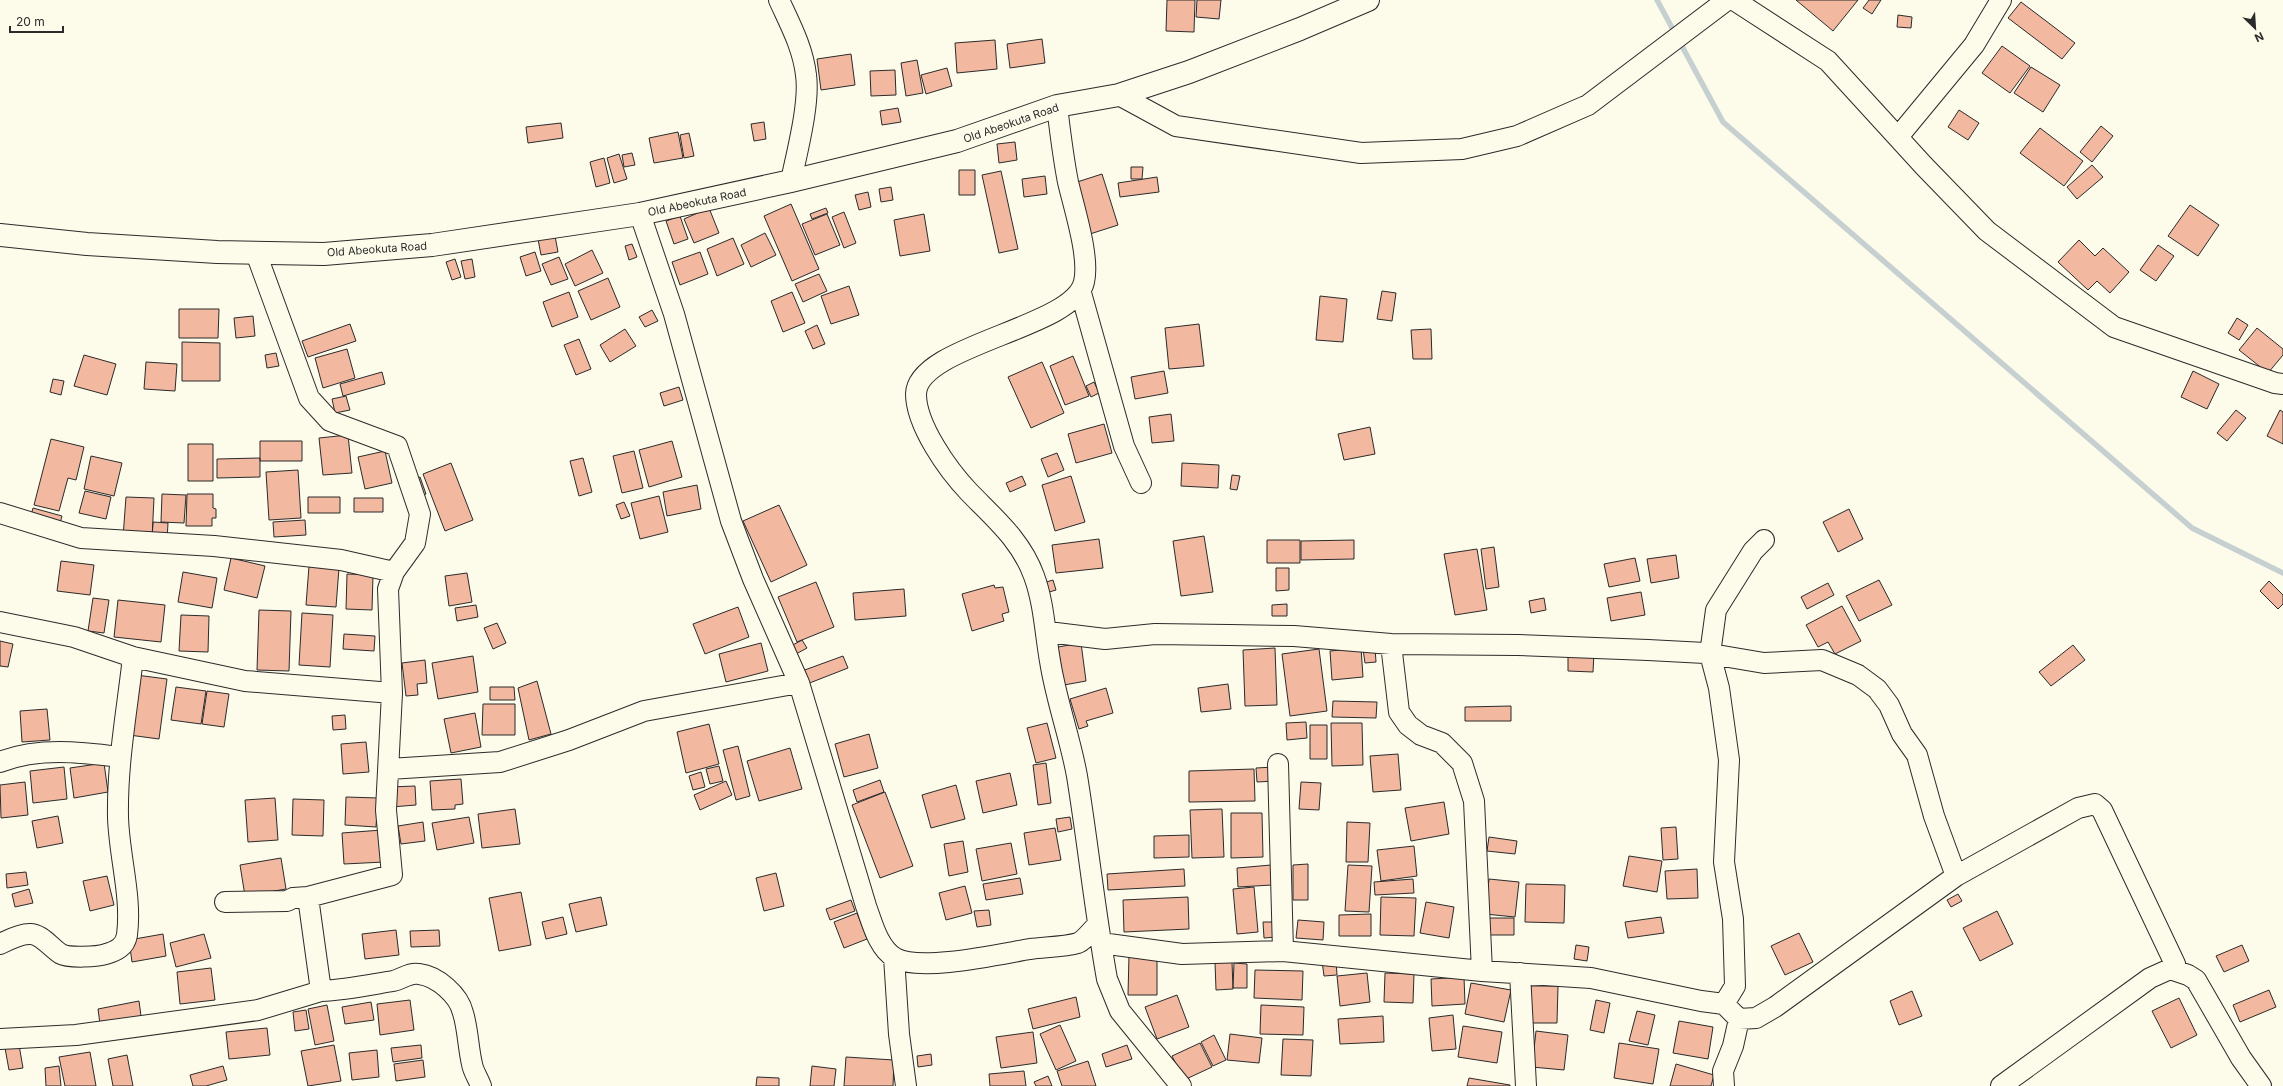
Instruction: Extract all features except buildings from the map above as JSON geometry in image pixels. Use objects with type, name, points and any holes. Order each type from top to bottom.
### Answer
[{"type":"highway","name":"Old Abeokuta Road","points":[[0,234],[88,244],[256,253],[324,254],[432,245],[640,214],[791,181],[957,141],[1057,106],[1118,95],[1204,66],[1300,29],[1368,0]]},
{"type":"street","points":[[779,0],[798,42],[806,75],[804,113],[791,181]]},
{"type":"street","points":[[1118,95],[1176,126],[1361,153],[1462,148],[1517,136],[1588,105],[1727,0]]},
{"type":"street","points":[[1734,0],[1828,61],[1898,138],[1987,231],[2114,326],[2275,383],[2283,384]]},
{"type":"street","points":[[1898,138],[1974,45],[2001,0]]},
{"type":"street","points":[[1057,106],[1068,179],[1083,247],[1085,280],[1081,293],[1064,308],[954,355],[934,368],[922,379],[916,391],[918,412],[930,439],[966,490],[1006,528],[1021,547],[1034,576],[1048,632],[1050,661],[1076,774],[1107,979],[1120,1011],[1181,1086]]},
{"type":"street","points":[[640,214],[674,314],[731,521],[753,579],[799,684],[872,924],[884,947],[894,957],[904,961],[920,963],[973,958],[1080,942],[1098,924]]},
{"type":"street","points":[[225,902],[287,901],[293,898],[308,897],[392,875],[386,810],[392,692],[388,589],[394,572],[415,543],[420,514],[397,446],[330,421],[310,398],[256,253]]},
{"type":"street","points":[[1081,293],[1124,446],[1142,483]]},
{"type":"street","points":[[0,513],[81,538],[214,546],[333,559],[394,572]]},
{"type":"street","points":[[1724,1004],[1735,986],[1733,919],[1724,862],[1729,760],[1718,688],[1710,654],[1716,610],[1753,551],[1764,540]]},
{"type":"street","points":[[0,622],[74,637],[133,657],[245,681],[392,692]]},
{"type":"street","points":[[1048,632],[1105,639],[1155,634],[1236,635],[1294,636],[1391,644],[1518,645],[1710,654],[1764,663],[1822,660],[1858,675],[1877,689],[1889,705],[1902,734],[1917,755],[1934,816],[1956,876]]},
{"type":"street","points":[[1391,644],[1399,712],[1408,725],[1421,735],[1442,743],[1462,763],[1474,801],[1482,970]]},
{"type":"street","points":[[0,944],[28,934],[37,935],[63,956],[104,955],[121,948],[127,937],[128,910],[118,818],[120,757],[126,728],[133,657]]},
{"type":"street","points":[[389,769],[500,762],[569,740],[644,711],[799,684]]},
{"type":"street","points":[[0,762],[15,756],[73,751],[120,757]]},
{"type":"street","points":[[1278,764],[1282,951]]},
{"type":"street","points":[[1101,943],[1182,954],[1282,951],[1482,970],[1591,978],[1701,1001],[1724,1004],[1739,1019],[1756,1018],[1775,1007],[1956,876],[2078,808],[2095,804],[2102,810],[2169,968],[2188,975],[2196,980],[2241,1058],[2261,1086]]},
{"type":"street","points":[[308,897],[321,991]]},
{"type":"street","points":[[894,957],[899,1034],[906,1086]]},
{"type":"street","points":[[2001,1086],[2169,968]]},
{"type":"street","points":[[1520,973],[1526,1086]]},
{"type":"street","points":[[0,1039],[76,1035],[258,1010],[321,991],[352,989],[372,983],[395,981],[410,974],[419,974],[434,979],[442,984],[463,1011],[472,1066],[481,1086]]},
{"type":"street","points":[[1724,1086],[1723,1071],[1733,1046],[1739,1019]]},
{"type":"waterway","points":[[1657,0],[1723,122],[2192,528],[2283,573]]}]
